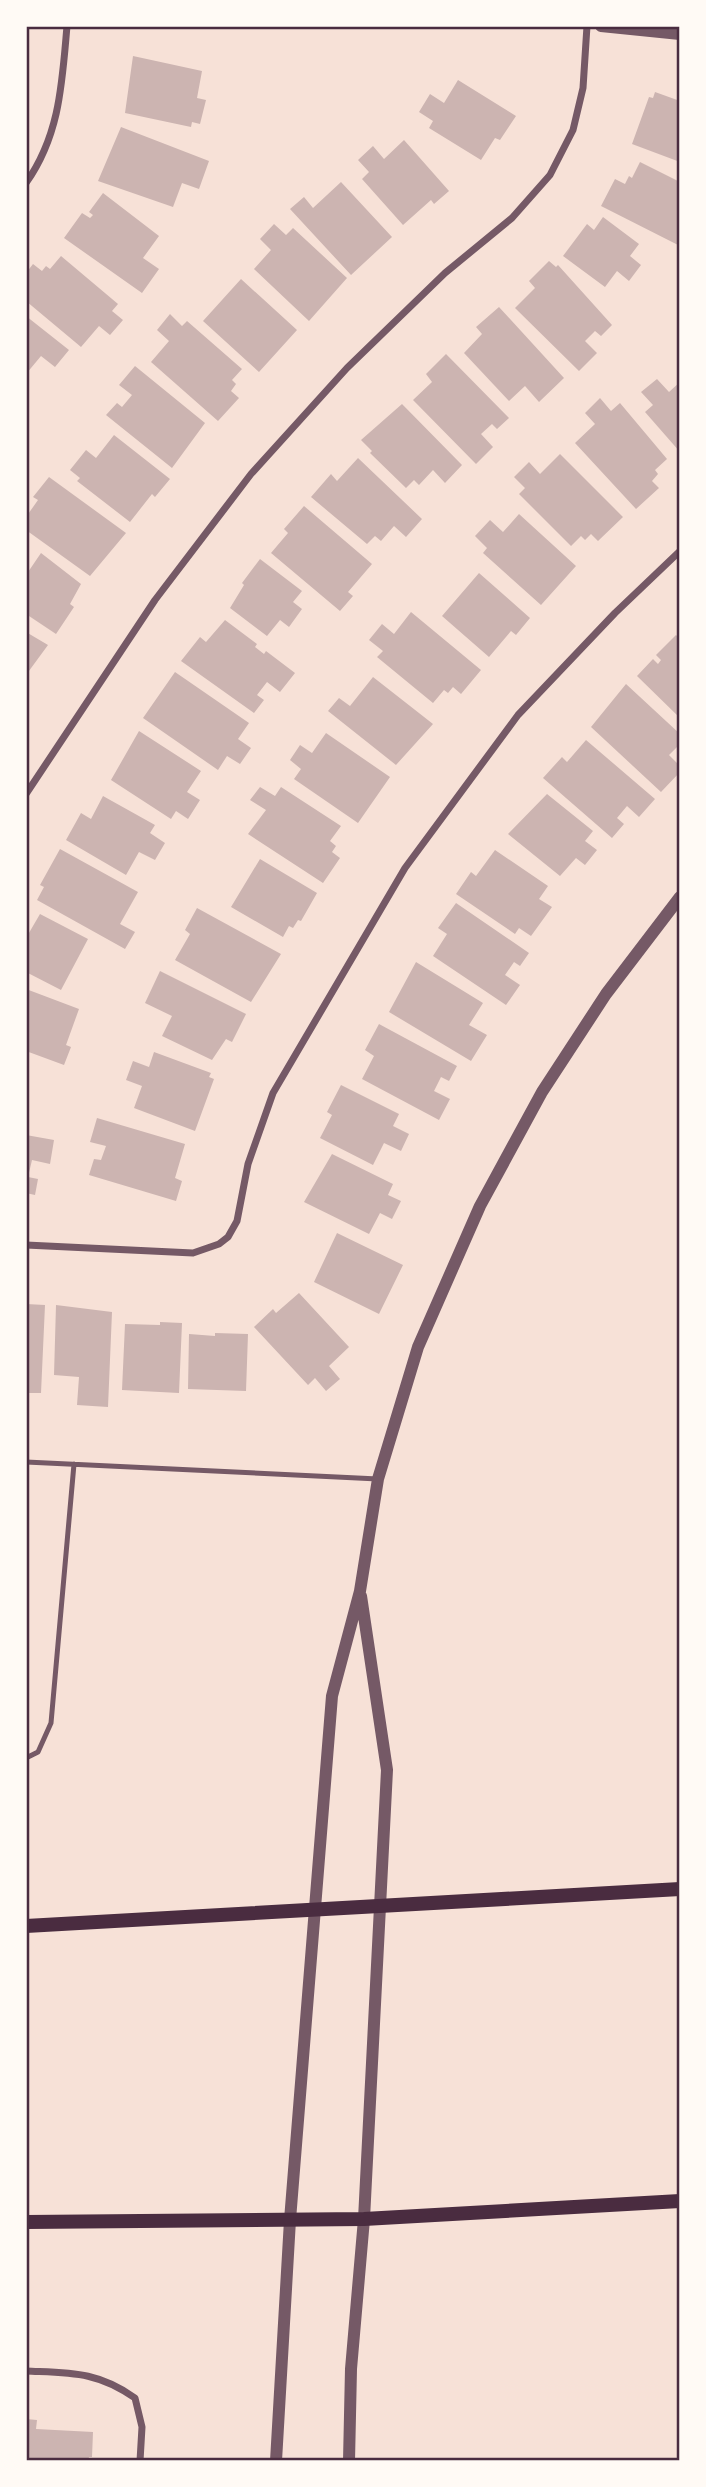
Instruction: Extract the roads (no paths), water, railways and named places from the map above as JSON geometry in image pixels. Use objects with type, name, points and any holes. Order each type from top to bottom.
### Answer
[{"type":"main road","points":[[26,1926],[680,1889]]},
{"type":"main road","points":[[26,2222],[363,2220],[680,2201]]},
{"type":"street","points":[[26,183],[39,164],[52,135],[59,108],[68,26]]},
{"type":"street","points":[[26,794],[155,600],[251,474],[347,368],[445,273],[512,218],[550,175],[573,130],[583,88],[587,26]]},
{"type":"street","points":[[601,26],[680,34]]},
{"type":"street","points":[[26,1245],[193,1253],[219,1244],[228,1237],[237,1221],[248,1164],[273,1093],[405,868],[518,715],[615,612],[680,551]]},
{"type":"street","points":[[276,2461],[290,2220],[332,1696],[360,1591],[378,1479],[418,1347],[480,1206],[542,1092],[606,994],[680,897]]},
{"type":"street","points":[[349,2461],[351,2368],[363,2220],[387,1770],[360,1591]]},
{"type":"street","points":[[26,2371],[87,2373],[115,2384],[135,2398],[142,2427],[140,2461]]},
{"type":"lane","points":[[26,1462],[378,1479]]},
{"type":"lane","points":[[26,1758],[38,1752],[51,1723],[74,1464]]}]
